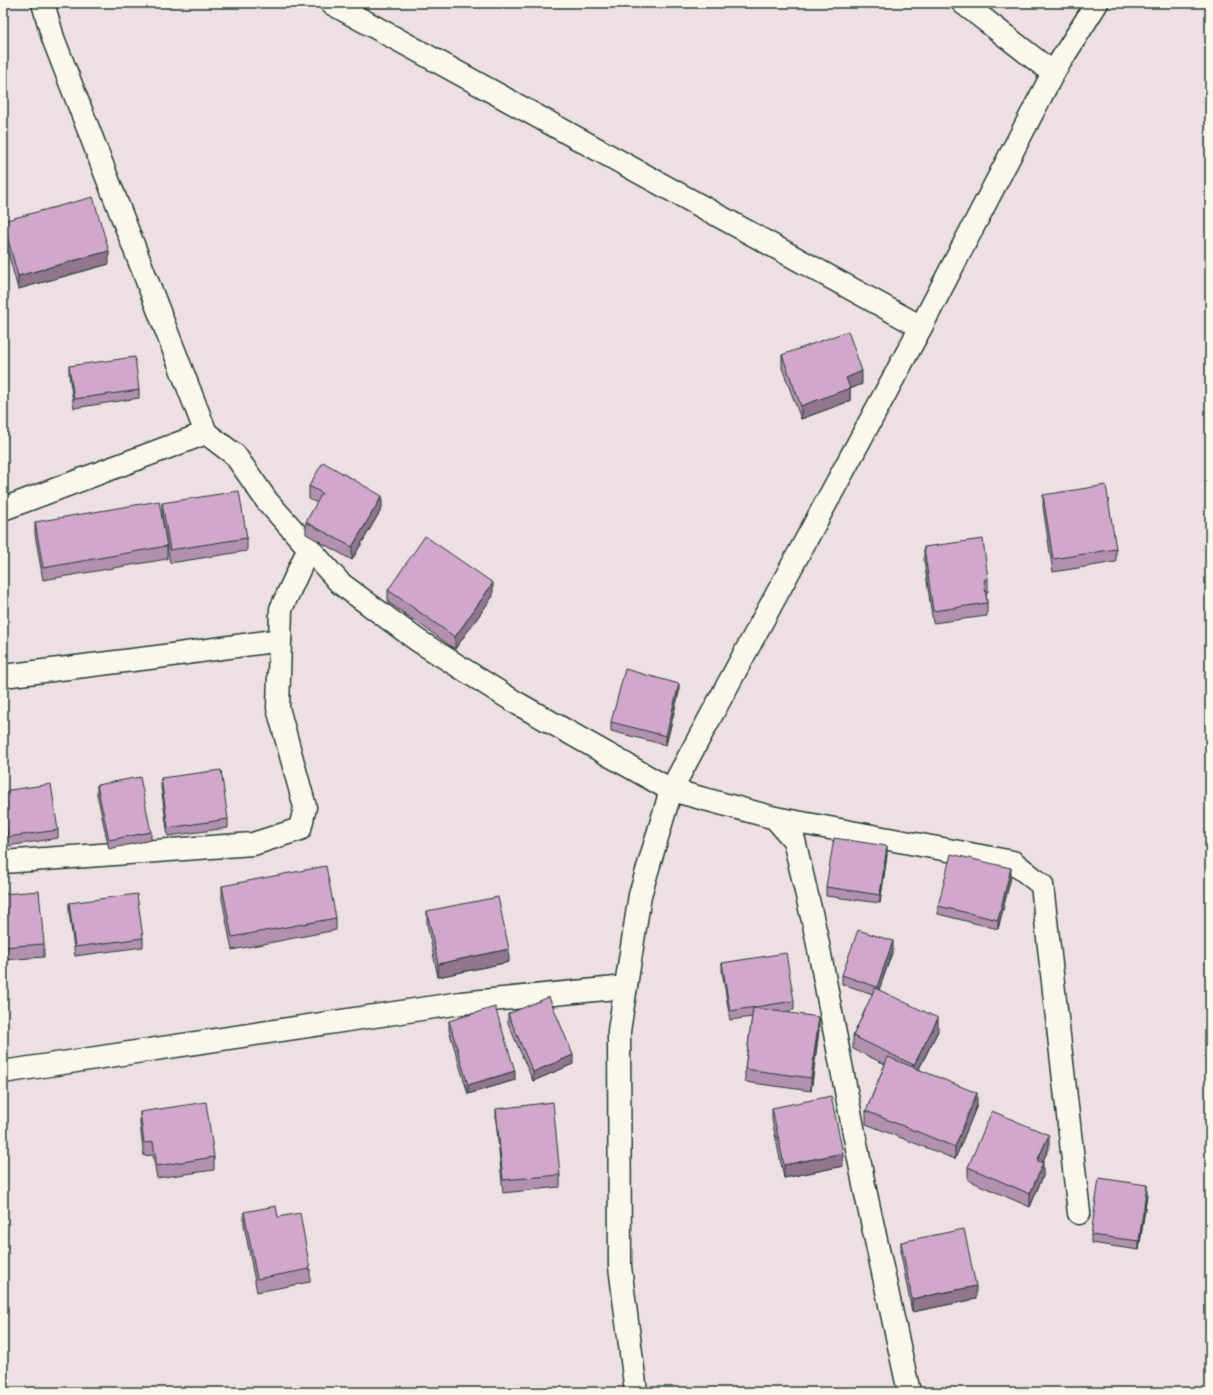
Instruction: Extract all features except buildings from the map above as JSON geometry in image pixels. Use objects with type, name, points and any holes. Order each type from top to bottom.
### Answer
[{"type":"street","points":[[42,3],[53,38],[206,433],[235,455],[267,501],[340,583],[418,640],[515,702],[671,790],[775,818],[1013,862],[1042,885],[1079,1213]]},
{"type":"street","points":[[331,3],[921,327]]},
{"type":"street","points":[[963,3],[1053,73]]},
{"type":"street","points":[[636,1392],[620,1267],[619,1031],[640,895],[671,790],[921,327],[1053,73],[1097,3]]},
{"type":"street","points":[[3,509],[206,433]]},
{"type":"street","points":[[3,862],[253,844],[300,829],[305,807],[278,708],[280,640],[281,609],[309,548]]},
{"type":"street","points":[[3,676],[280,640]]},
{"type":"street","points":[[775,818],[794,840],[816,934],[864,1185],[910,1392]]},
{"type":"street","points":[[3,1072],[461,1004],[626,988]]}]
